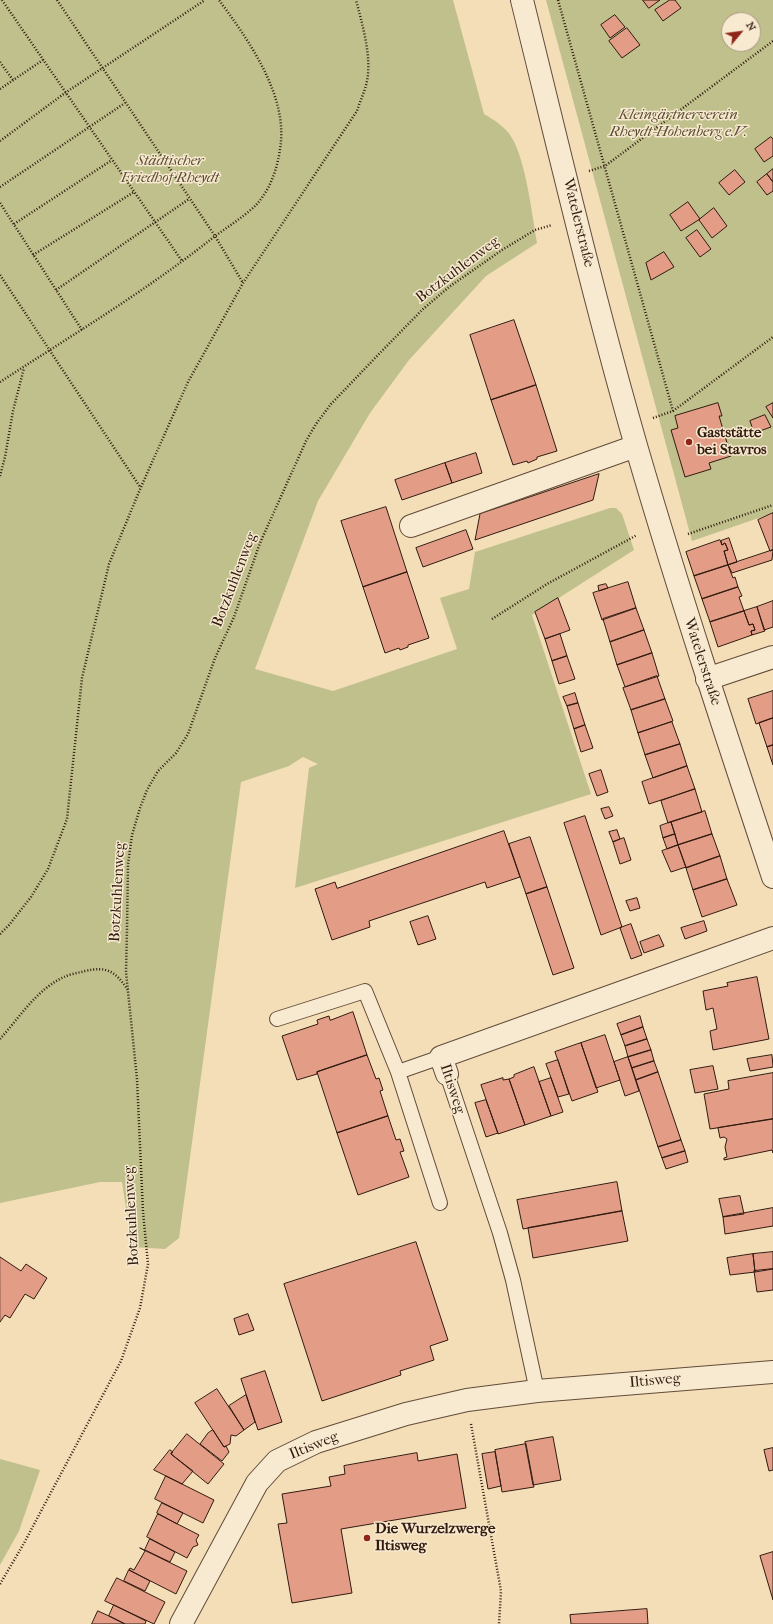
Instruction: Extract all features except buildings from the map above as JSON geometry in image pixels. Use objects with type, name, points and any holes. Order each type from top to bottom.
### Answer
[{"type":"street","name":"Watelerstraße","points":[[522,0],[576,219],[636,446],[707,679],[773,877]]},
{"type":"street","points":[[411,526],[636,446]]},
{"type":"street","points":[[707,679],[773,657]]},
{"type":"street","name":"Iltisweg","points":[[444,1065],[773,938]]},
{"type":"street","name":"Iltisweg","points":[[181,1624],[257,1483],[277,1462],[316,1442],[406,1414],[467,1400],[537,1391],[773,1372]]},
{"type":"lane","points":[[277,1019],[365,991],[398,1072],[440,1203]]},
{"type":"lane","points":[[398,1072],[444,1065]]},
{"type":"lane","name":"Iltisweg","points":[[444,1065],[500,1233],[513,1280],[537,1391]]},
{"type":"path","points":[[2,0],[182,261]]},
{"type":"path","points":[[57,0],[125,104],[215,236],[243,283]]},
{"type":"path","points":[[0,141],[65,93],[205,0]]},
{"type":"path","points":[[0,382],[82,330],[182,261],[256,204],[270,183],[277,164],[281,140],[280,118],[274,92],[247,39],[219,0]]},
{"type":"path","points":[[0,934],[31,897],[48,869],[67,819],[82,678],[109,564],[140,487],[188,382],[243,283],[357,111],[367,80],[367,56],[364,32],[356,0]]},
{"type":"path","points":[[558,0],[673,411]]},
{"type":"path","points":[[566,177],[605,166],[773,41]]},
{"type":"path","points":[[0,89],[43,60]]},
{"type":"path","points":[[0,62],[13,80]]},
{"type":"path","points":[[0,187],[125,104]]},
{"type":"path","points":[[14,224],[112,160]]},
{"type":"path","points":[[33,255],[134,192]]},
{"type":"path","points":[[56,290],[189,199]]},
{"type":"path","points":[[0,203],[82,330]]},
{"type":"path","name":"Botzkuhlenweg","points":[[0,1584],[23,1545],[121,1361],[140,1308],[148,1264],[143,1212],[137,1079],[126,972],[128,864],[132,835],[147,790],[158,771],[176,753],[188,734],[215,658],[234,617],[260,543],[306,440],[331,404],[422,310],[449,287],[502,250],[535,230],[576,219]]},
{"type":"path","points":[[0,276],[140,487]]},
{"type":"path","points":[[0,284],[4,281]]},
{"type":"path","points":[[631,425],[673,411],[773,337]]},
{"type":"path","points":[[0,476],[6,457],[13,411],[24,367]]},
{"type":"path","points":[[492,619],[547,584],[661,532],[773,505]]},
{"type":"path","points":[[0,1039],[34,1000],[64,976],[95,969],[106,969],[116,974],[129,992]]},
{"type":"path","points":[[467,1400],[501,1591],[499,1624]]},
{"type":"green space","name":"Städtischer Friedhof Rheydt","points":[[0,0],[453,0],[484,114],[500,124],[506,130],[517,148],[525,174],[537,243],[486,276],[409,360],[370,413],[318,501],[255,669],[333,691],[457,649],[440,598],[469,589],[475,552],[610,508],[616,508],[622,514],[634,550],[532,615],[591,794],[295,888],[309,768],[318,764],[303,757],[289,766],[241,782],[179,1238],[165,1249],[132,1247],[122,1182],[100,1182],[0,1203]]},
{"type":"green space","name":"Kleingärtnerverein Rheydt-Hohenberg e.V.","points":[[546,0],[773,0],[773,513],[692,541]]},
{"type":"green space","points":[[0,1459],[40,1470],[19,1531],[0,1565]]},
{"type":"place","name":"Gaststätte bei Stavros","points":[[689,442]]},
{"type":"place","name":"Die Wurzelzwerge Iltisweg","points":[[367,1538]]}]
